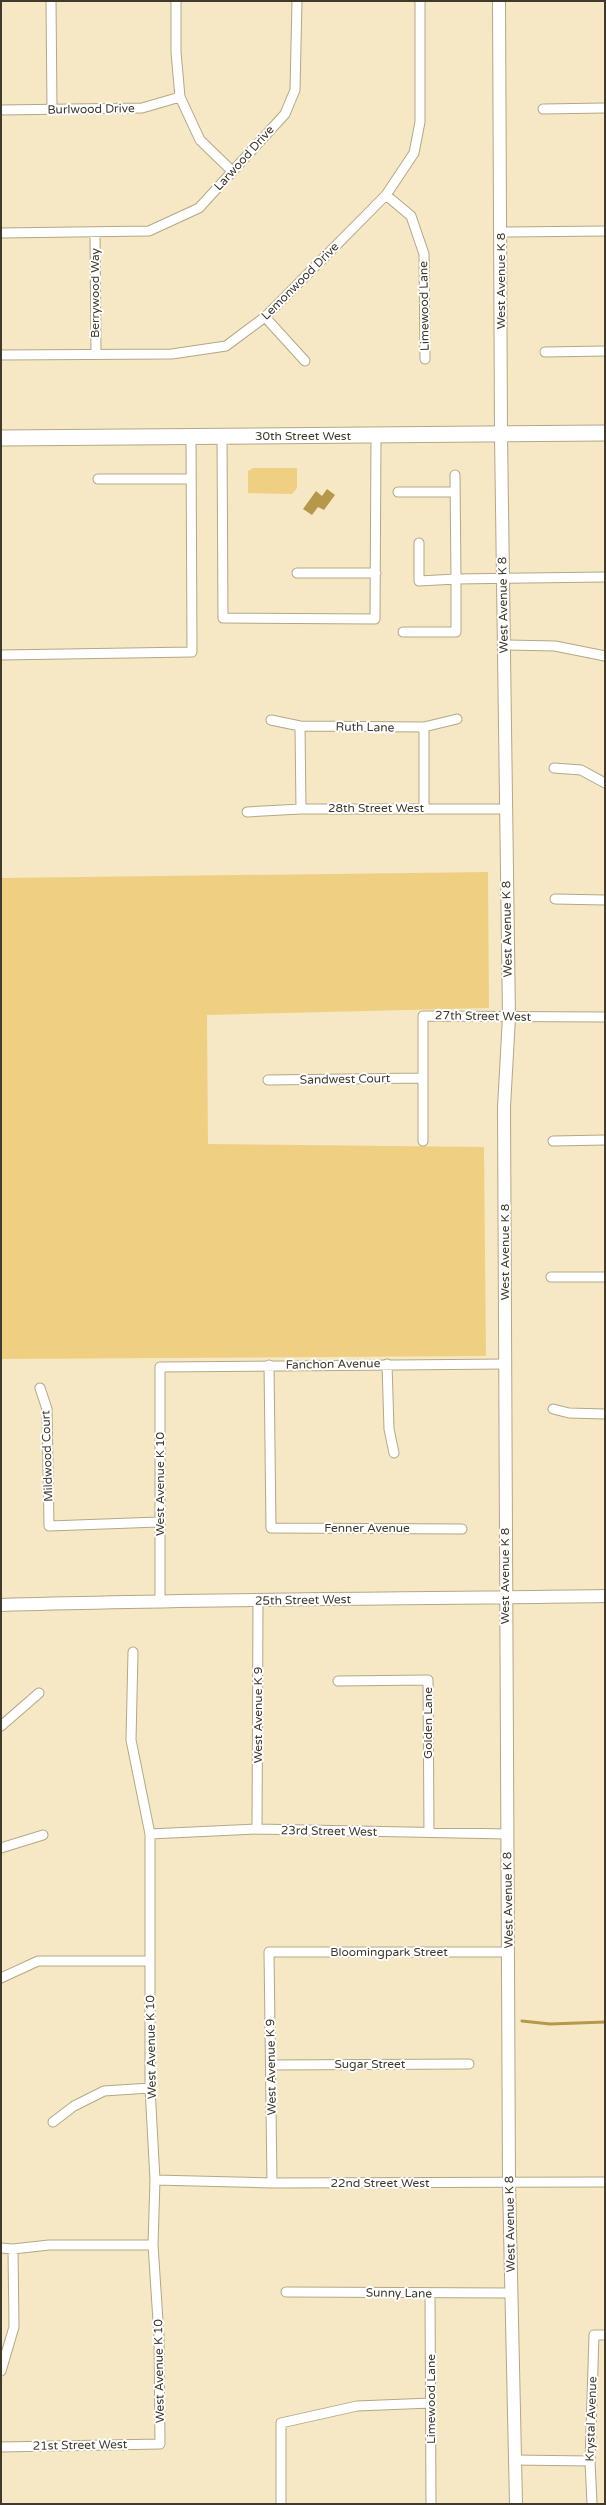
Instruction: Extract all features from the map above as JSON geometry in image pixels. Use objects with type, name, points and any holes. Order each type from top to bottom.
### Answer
[{"type":"main road","name":"30th Street West","points":[[1,438],[605,434]]},
{"type":"street","points":[[51,1],[52,109]]},
{"type":"street","points":[[176,1],[176,52],[180,97],[200,140],[232,171]]},
{"type":"street","name":"Larwood Drive","points":[[1,233],[148,231],[199,208],[285,114],[295,90],[297,1]]},
{"type":"street","name":"Lemonwood Drive","points":[[1,355],[172,354],[226,346],[265,317],[386,195],[414,154],[420,122],[420,1]]},
{"type":"street","name":"West Avenue K 8","points":[[499,1],[501,434],[509,1017],[504,1107],[506,1364],[505,1598],[509,2183],[516,2504]]},
{"type":"street","name":"Burlwood Drive","points":[[1,110],[142,108],[180,97]]},
{"type":"street","points":[[543,109],[605,108]]},
{"type":"street","name":"Limewood Lane","points":[[386,195],[411,216],[424,254],[425,360]]},
{"type":"street","points":[[501,232],[605,231]]},
{"type":"street","name":"Berrywood Way","points":[[95,232],[96,354]]},
{"type":"street","points":[[265,317],[305,361]]},
{"type":"street","points":[[545,352],[605,351]]},
{"type":"street","points":[[1,656],[192,652],[192,436]]},
{"type":"street","points":[[222,436],[223,618],[375,619],[376,436]]},
{"type":"street","points":[[403,632],[456,632],[455,475]]},
{"type":"street","points":[[98,479],[192,479]]},
{"type":"street","points":[[398,492],[455,492]]},
{"type":"street","points":[[419,543],[419,581],[456,579],[605,577]]},
{"type":"street","points":[[297,573],[376,573]]},
{"type":"street","points":[[504,645],[555,646],[605,656]]},
{"type":"street","name":"Ruth Lane","points":[[271,720],[300,726],[424,727],[457,719]]},
{"type":"street","points":[[300,726],[301,809]]},
{"type":"street","points":[[424,727],[424,808]]},
{"type":"street","points":[[554,768],[581,770],[605,783]]},
{"type":"street","name":"28th Street West","points":[[247,812],[301,809],[506,809]]},
{"type":"street","points":[[555,899],[605,900]]},
{"type":"street","name":"27th Street West","points":[[422,1078],[423,1016],[605,1016]]},
{"type":"street","points":[[422,1078],[423,1141]]},
{"type":"street","name":"Sandwest Court","points":[[268,1080],[422,1078]]},
{"type":"street","points":[[553,1141],[605,1140]]},
{"type":"street","points":[[551,1277],[605,1277]]},
{"type":"street","points":[[387,1364],[389,1428],[394,1453]]},
{"type":"street","name":"Fanchon Avenue","points":[[160,1367],[506,1364]]},
{"type":"street","name":"Fenner Avenue","points":[[269,1365],[271,1528],[462,1529]]},
{"type":"street","name":"West Avenue K 10","points":[[160,1367],[160,1600]]},
{"type":"street","name":"Mildwood Court","points":[[40,1388],[47,1409],[49,1526],[159,1522]]},
{"type":"street","points":[[553,1409],[569,1413],[605,1414]]},
{"type":"street","name":"25th Street West","points":[[1,1605],[160,1600],[258,1601],[605,1596]]},
{"type":"street","name":"West Avenue K 9","points":[[258,1601],[258,1829]]},
{"type":"street","name":"West Avenue K 10","points":[[133,1652],[131,1740],[150,1834],[150,2088],[154,2180],[153,2245],[159,2336],[160,2444]]},
{"type":"street","name":"Golden Lane","points":[[338,1681],[428,1680],[429,1832]]},
{"type":"street","points":[[1,1726],[39,1693]]},
{"type":"street","name":"23rd Street West","points":[[150,1834],[258,1829],[507,1834]]},
{"type":"street","points":[[1,1848],[43,1835]]},
{"type":"street","name":"West Avenue K 9","points":[[269,1952],[272,2183]]},
{"type":"street","name":"Bloomingpark Street","points":[[269,1952],[508,1952]]},
{"type":"street","points":[[1,1978],[38,1962],[150,1962]]},
{"type":"street","name":"Sugar Street","points":[[271,2065],[469,2064]]},
{"type":"street","points":[[53,2122],[74,2106],[104,2091],[150,2088]]},
{"type":"street","name":"22nd Street West","points":[[154,2180],[272,2183],[605,2182]]},
{"type":"street","points":[[1,2248],[13,2249],[49,2245],[153,2245]]},
{"type":"street","points":[[1,2371],[14,2327],[13,2249]]},
{"type":"street","name":"Sunny Lane","points":[[286,2292],[430,2294],[511,2293]]},
{"type":"street","name":"Limewood Lane","points":[[430,2294],[431,2504]]},
{"type":"street","name":"Krystal Avenue","points":[[592,2504],[590,2461],[594,2335],[605,2335]]},
{"type":"street","points":[[280,2504],[280,2423],[357,2406],[431,2403]]},
{"type":"street","name":"21st Street West","points":[[1,2447],[160,2444]]},
{"type":"street","points":[[514,2460],[590,2461]]},
{"type":"shaded area","points":[[253,468],[297,468],[297,488],[292,494],[248,493],[248,471]]},
{"type":"shaded area","points":[[327,489],[335,495],[324,510],[318,507],[312,515],[303,509],[316,491],[322,496]]},
{"type":"shaded area","points":[[488,872],[489,1008],[207,1015],[208,1144],[484,1147],[486,1356],[1,1359],[1,878]]},
{"type":"waterway","points":[[522,2021],[550,2024],[605,2022]]}]
